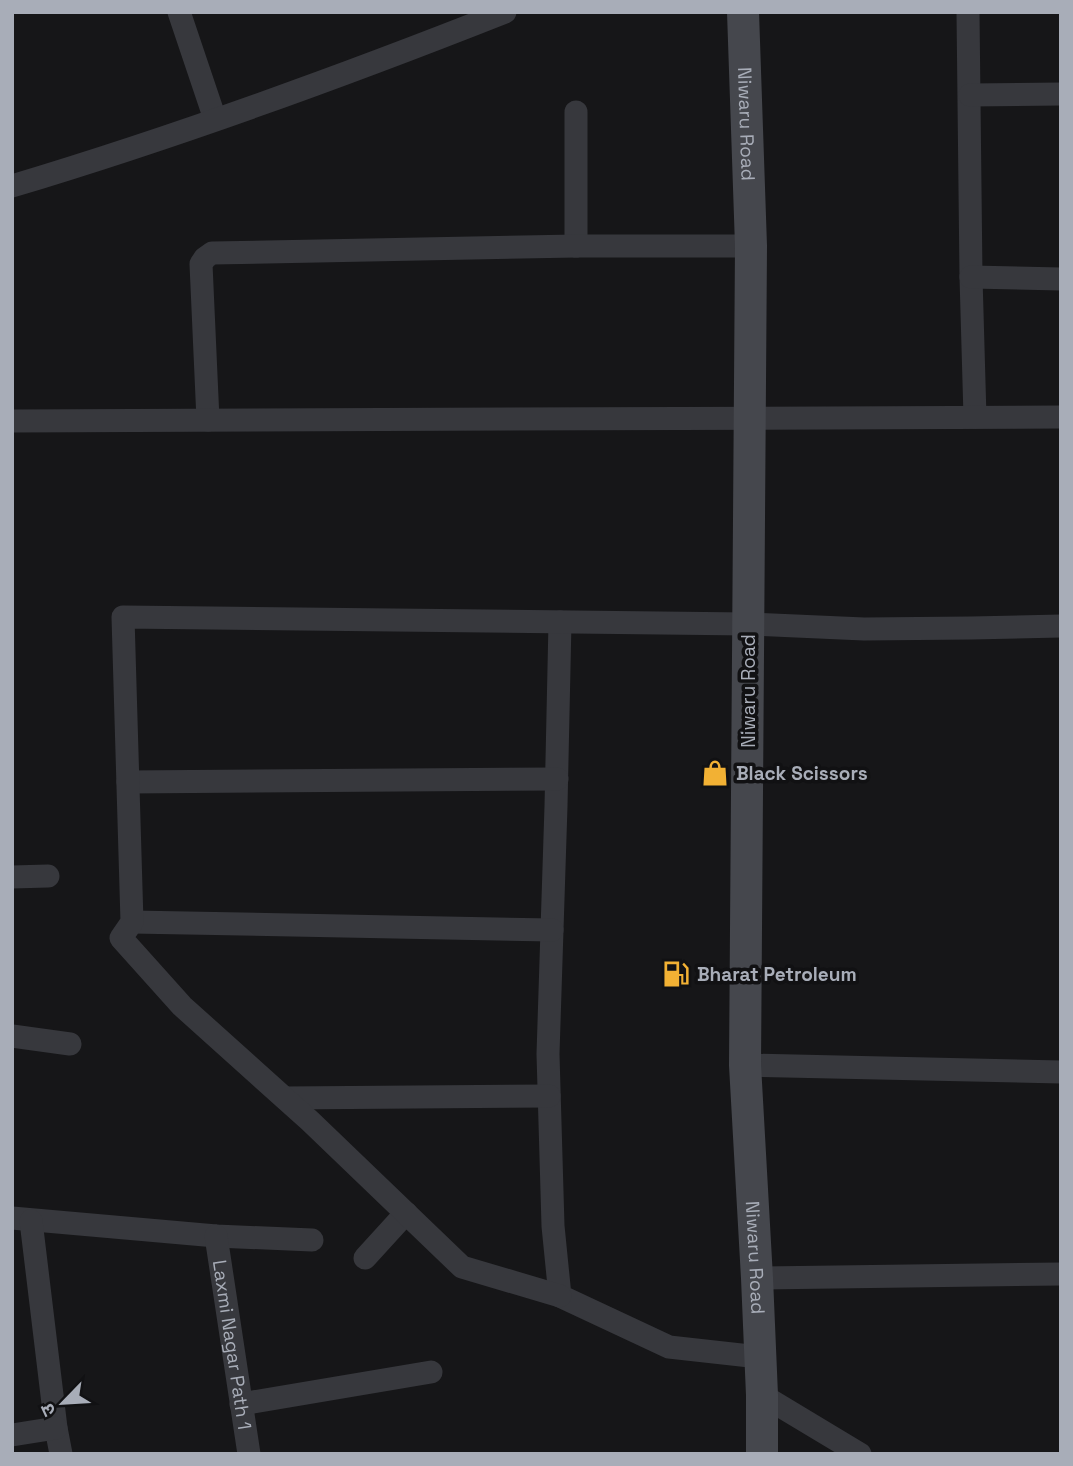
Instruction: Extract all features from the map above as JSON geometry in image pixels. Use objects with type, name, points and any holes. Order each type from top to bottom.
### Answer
[{"type":"street","points":[[179,12],[215,119]]},
{"type":"street","points":[[12,186],[215,119],[505,12]]},
{"type":"street","name":"Niwaru Road","points":[[743,12],[751,246],[745,1065],[757,1278],[762,1454]]},
{"type":"street","points":[[968,12],[975,417]]},
{"type":"street","points":[[970,95],[1061,94]]},
{"type":"street","points":[[576,112],[576,246]]},
{"type":"street","points":[[208,420],[201,264],[212,253],[576,246],[751,246]]},
{"type":"street","points":[[971,277],[1061,279]]},
{"type":"street","points":[[12,421],[1061,417]]},
{"type":"street","points":[[759,1357],[669,1346],[560,1296],[462,1267],[310,1121],[182,1006],[121,938],[132,922],[123,617],[748,624],[864,629],[1061,626]]},
{"type":"street","points":[[560,1296],[552,1226],[548,1054],[561,622]]},
{"type":"street","points":[[128,782],[557,779]]},
{"type":"street","points":[[12,877],[48,876]]},
{"type":"street","points":[[132,922],[552,930]]},
{"type":"street","points":[[12,1036],[70,1044]]},
{"type":"street","points":[[745,1065],[1061,1072]]},
{"type":"street","points":[[285,1098],[549,1096]]},
{"type":"street","points":[[365,1258],[406,1213]]},
{"type":"street","points":[[61,1454],[22,1219],[216,1236],[312,1240]]},
{"type":"street","name":"Laxmi Nagar Path 1","points":[[216,1236],[249,1454]]},
{"type":"street","points":[[757,1278],[1061,1274]]},
{"type":"street","points":[[241,1404],[431,1372]]},
{"type":"street","points":[[762,1395],[860,1454]]},
{"type":"street","points":[[12,1435],[56,1428]]},
{"type":"place","name":"Black Scissors","points":[[715,773]]},
{"type":"place","name":"Bharat Petroleum","points":[[676,974]]}]
